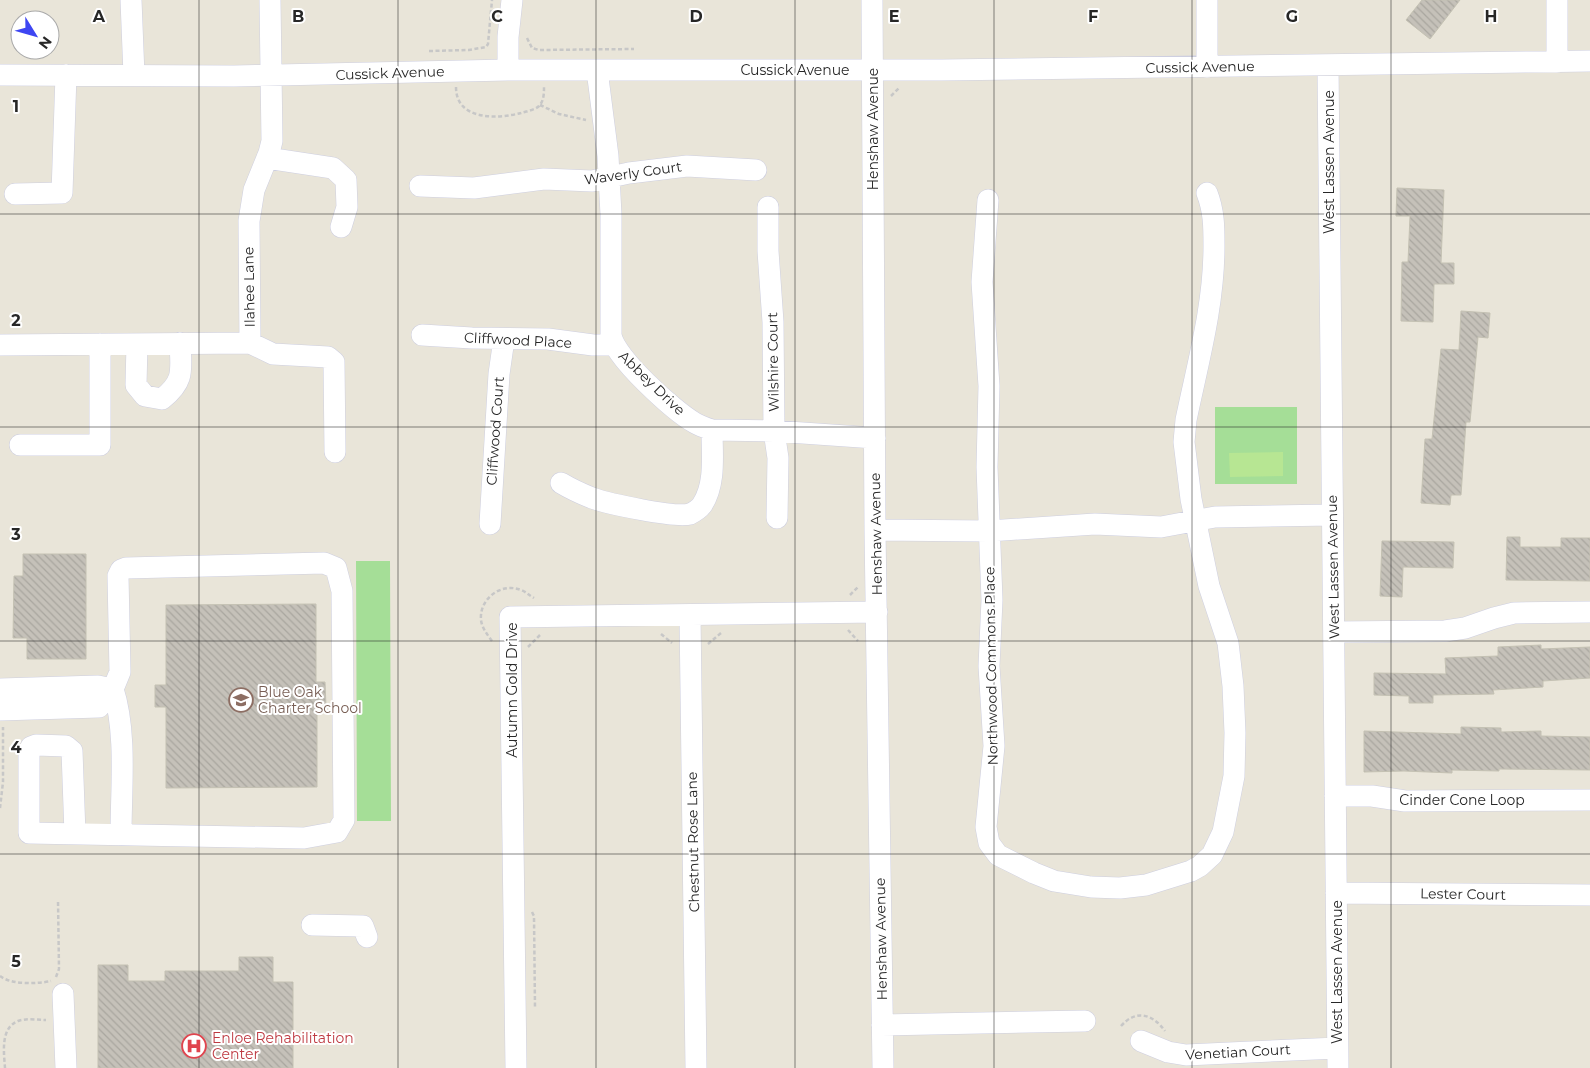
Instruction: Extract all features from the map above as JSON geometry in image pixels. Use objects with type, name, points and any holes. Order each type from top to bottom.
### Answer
[{"type":"street","points":[[131,0],[134,75]]},
{"type":"street","name":"Ilahee Lane","points":[[0,345],[250,343],[250,205],[267,158],[273,129],[270,0]]},
{"type":"street","points":[[508,70],[508,37],[512,0]]},
{"type":"street","name":"Henshaw Avenue","points":[[872,0],[875,438],[883,1068]]},
{"type":"street","points":[[1207,0],[1207,67]]},
{"type":"street","points":[[1557,0],[1557,62]]},
{"type":"street","name":"Cussick Avenue","points":[[0,75],[271,76],[508,70],[873,70],[1590,62]]},
{"type":"street","name":"West Lassen Avenue","points":[[1328,65],[1338,1058]]},
{"type":"street","name":"Abbey Drive","points":[[597,70],[609,177],[611,216],[611,335],[614,345],[639,374],[678,411],[695,423],[712,430],[875,438]]},
{"type":"street","points":[[15,194],[62,192],[66,75]]},
{"type":"street","points":[[267,158],[332,168],[346,180],[347,207],[342,227]]},
{"type":"street","name":"Waverly Court","points":[[420,186],[474,188],[544,178],[588,181],[687,166],[756,170]]},
{"type":"street","name":"Northwood Commons Place","points":[[988,200],[982,282],[989,386],[987,467],[992,600],[989,666],[994,746],[986,827],[989,843],[993,850],[1002,858],[1049,879],[1091,886],[1129,888],[1146,885],[1191,871],[1206,861],[1218,844],[1231,797],[1234,776],[1235,733],[1230,655],[1225,633],[1209,586],[1195,520],[1184,442],[1186,420],[1213,282],[1214,223],[1207,193]]},
{"type":"street","name":"Wilshire Court","points":[[768,206],[768,252],[773,322],[774,432],[778,458],[777,518]]},
{"type":"street","name":"Cliffwood Place","points":[[422,335],[548,339],[593,345],[614,345]]},
{"type":"street","name":"Cliffwood Court","points":[[490,524],[499,374],[504,339]]},
{"type":"street","points":[[137,344],[136,384],[145,396],[162,399],[174,389],[181,372],[180,343]]},
{"type":"street","points":[[250,343],[273,354],[328,357],[334,362],[335,452]]},
{"type":"street","points":[[20,445],[100,445],[100,344]]},
{"type":"street","points":[[561,483],[583,495],[602,502],[646,510],[684,515],[691,514],[701,506],[708,491],[712,471],[712,430]]},
{"type":"street","points":[[876,530],[989,532],[1079,524],[1161,526],[1215,517],[1332,516]]},
{"type":"street","points":[[2,717],[99,707],[112,689],[120,672],[118,576],[121,570],[126,568],[324,563],[336,568],[342,591],[344,810],[344,820],[337,832],[304,838],[75,834]]},
{"type":"street","name":"Autumn Gold Drive","points":[[516,1068],[510,617],[877,612]]},
{"type":"street","points":[[1334,632],[1445,630],[1465,628],[1514,613],[1590,612]]},
{"type":"street","name":"Chestnut Rose Lane","points":[[690,615],[696,1068]]},
{"type":"street","points":[[0,689],[98,686],[112,689]]},
{"type":"street","points":[[112,689],[117,703],[121,732],[122,834]]},
{"type":"street","name":"Cinder Cone Loop","points":[[1335,796],[1372,796],[1405,801],[1590,800]]},
{"type":"street","name":"Lester Court","points":[[1336,893],[1590,895]]},
{"type":"street","points":[[312,925],[363,926],[367,937]]},
{"type":"street","points":[[63,994],[66,1068]]},
{"type":"street","points":[[882,1025],[1085,1021]]},
{"type":"street","name":"Venetian Court","points":[[1141,1041],[1168,1052],[1186,1055],[1338,1058]]},
{"type":"path","points":[[429,51],[470,50],[486,47],[488,44],[492,0]]},
{"type":"path","points":[[527,33],[530,45],[539,50],[634,49]]},
{"type":"path","points":[[456,86],[457,98],[462,106],[469,111],[484,116],[496,117],[510,116],[536,108],[543,99],[545,85],[536,86]]},
{"type":"path","points":[[450,86],[465,86]]},
{"type":"path","points":[[540,104],[559,114],[589,121]]},
{"type":"path","points":[[848,597],[861,584]]},
{"type":"path","points":[[494,644],[486,632],[481,619],[483,605],[490,596],[501,589],[512,588],[523,591],[538,600]]},
{"type":"path","points":[[846,629],[862,645]]},
{"type":"path","points":[[706,649],[707,645],[724,630]]},
{"type":"path","points":[[658,631],[675,645]]},
{"type":"path","points":[[526,653],[527,649],[542,633]]},
{"type":"path","points":[[0,808],[3,782],[2,717]]},
{"type":"path","points":[[0,976],[8,981],[19,982],[50,981],[56,976],[59,969],[58,900]]},
{"type":"path","points":[[530,906],[534,916],[535,1011]]},
{"type":"path","points":[[4,1068],[5,1037],[8,1026],[18,1021],[51,1021]]},
{"type":"green space","points":[[1215,407],[1297,407],[1297,484],[1215,484]]},
{"type":"green space","points":[[1283,452],[1283,476],[1230,477],[1229,453]]},
{"type":"green space","points":[[356,561],[390,561],[391,821],[357,821]]},
{"type":"building","points":[[1422,0],[1460,0],[1430,39],[1406,20]]},
{"type":"building","points":[[1397,188],[1444,190],[1441,263],[1454,263],[1454,284],[1434,284],[1433,322],[1401,321],[1402,262],[1408,262],[1410,216],[1396,216]]},
{"type":"building","points":[[1461,311],[1490,313],[1488,338],[1478,337],[1470,422],[1466,422],[1461,495],[1451,495],[1450,505],[1421,503],[1425,439],[1432,439],[1441,349],[1459,350]]},
{"type":"building","points":[[1507,537],[1520,537],[1520,547],[1561,547],[1561,538],[1590,538],[1590,581],[1506,580]]},
{"type":"building","points":[[1382,541],[1454,542],[1453,568],[1403,567],[1402,597],[1380,596]]},
{"type":"building","points":[[23,554],[86,554],[86,659],[27,659],[27,638],[13,638],[14,576],[23,576]]},
{"type":"building","points":[[316,604],[316,682],[325,682],[326,707],[317,708],[317,787],[166,788],[166,707],[155,707],[155,685],[166,685],[166,605]]},
{"type":"building","points":[[1541,645],[1541,649],[1590,647],[1590,678],[1543,681],[1543,687],[1493,690],[1494,694],[1433,695],[1433,703],[1409,703],[1409,696],[1374,695],[1374,673],[1446,674],[1445,658],[1498,656],[1498,647]]},
{"type":"building","points":[[1461,727],[1501,728],[1501,732],[1541,731],[1541,736],[1590,737],[1590,770],[1499,769],[1499,771],[1452,770],[1452,773],[1364,772],[1364,731],[1461,734]]},
{"type":"building","points":[[239,957],[273,957],[273,982],[293,982],[293,1068],[98,1068],[98,965],[128,965],[128,981],[165,981],[165,971],[239,971]]},
{"type":"place","name":"Blue Oak Charter School","points":[[241,700]]},
{"type":"place","name":"Enloe Rehabilitation Center","points":[[194,1046]]}]
